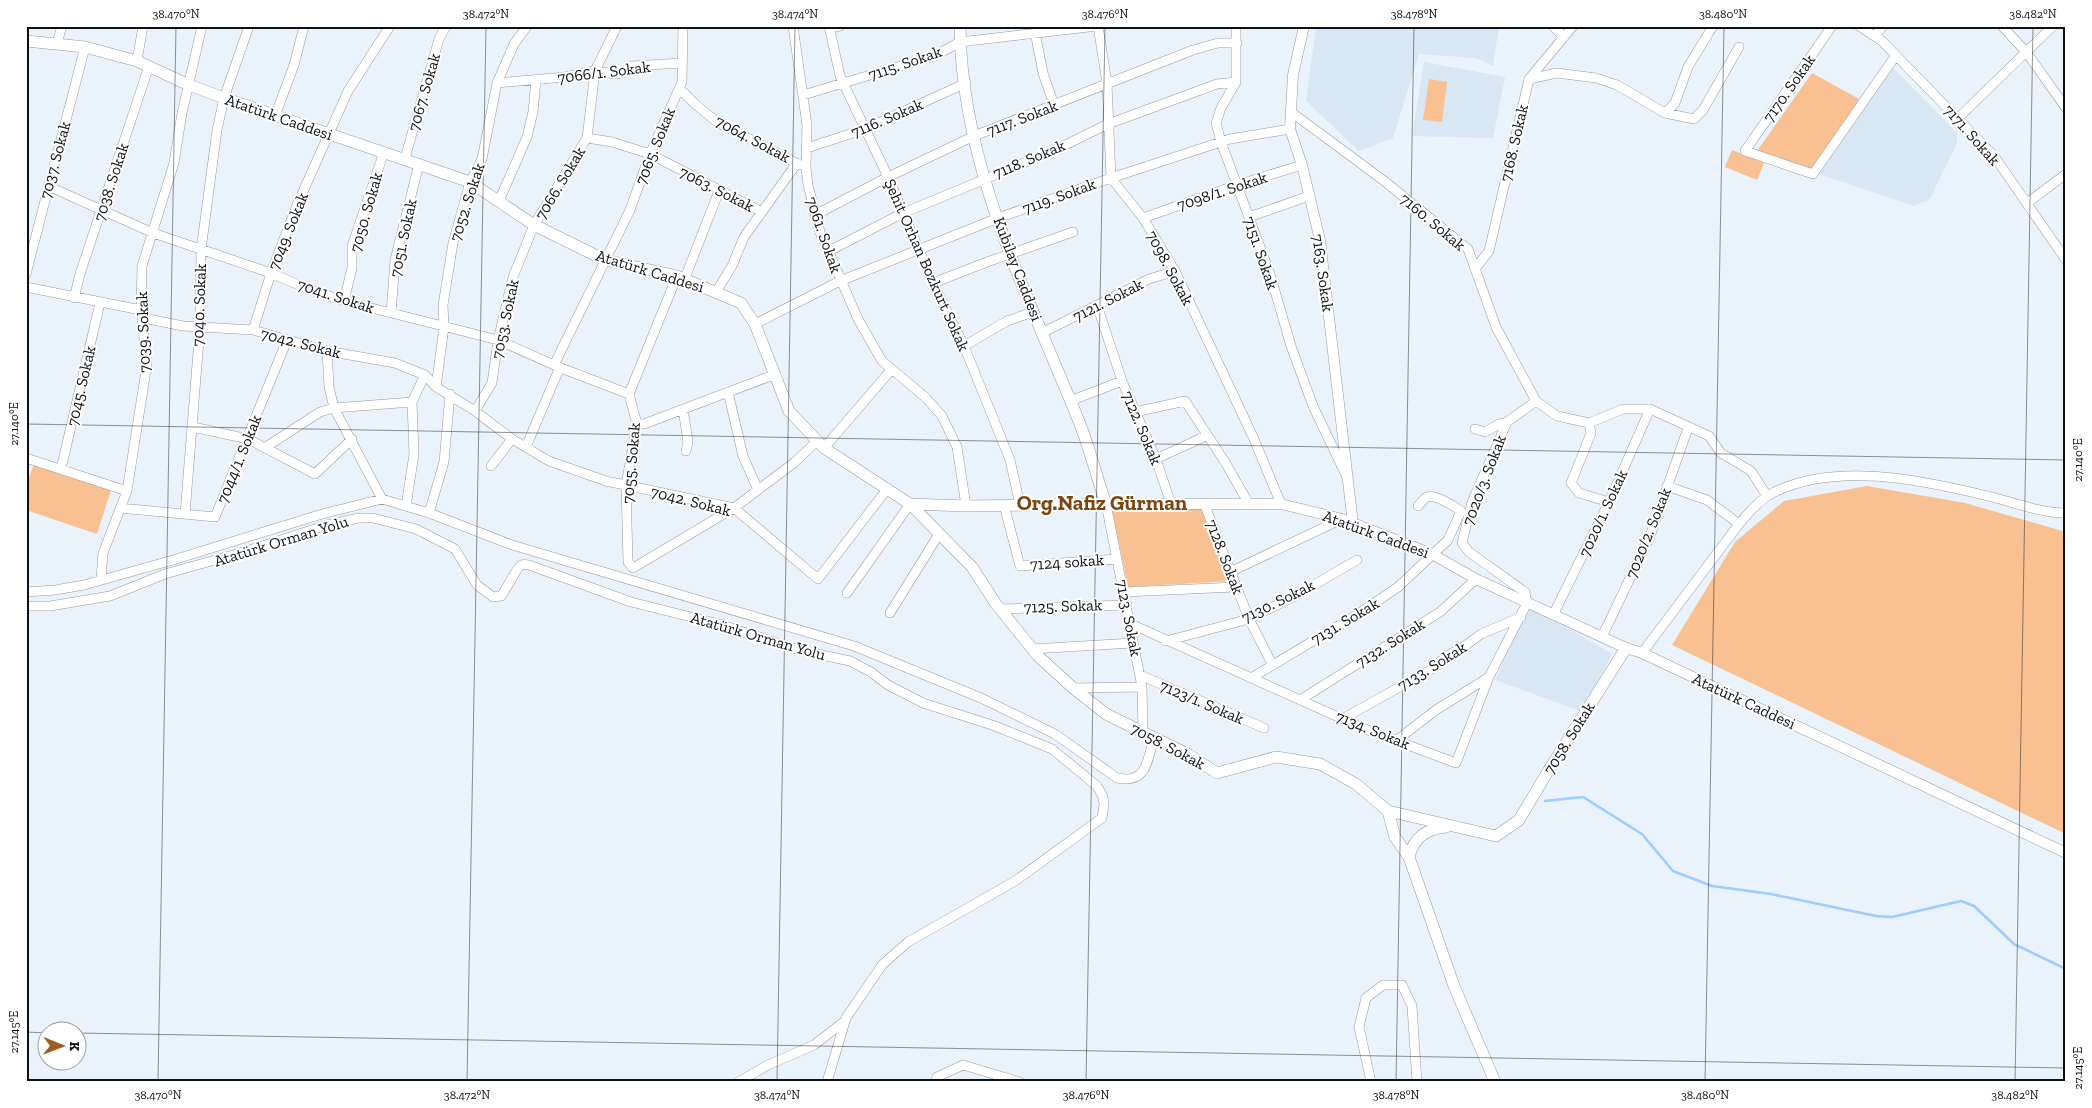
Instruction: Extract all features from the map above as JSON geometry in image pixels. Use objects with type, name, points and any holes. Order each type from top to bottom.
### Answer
[{"type":"main road","name":"Kubilay Caddesi","points":[[960,26],[960,42],[974,136],[985,178],[1033,312],[1081,427],[1106,504]]},
{"type":"main road","name":"Atatürk Caddesi","points":[[26,41],[85,47],[137,61],[189,85],[224,98],[329,135],[405,158],[470,182],[534,225],[605,260],[681,277],[740,303],[754,324],[776,374],[789,411],[820,445],[910,504],[966,506],[1106,504]]},
{"type":"main road","name":"7058. Sokak","points":[[910,504],[972,567],[1000,609],[1032,649],[1073,688],[1106,714],[1189,755],[1217,774],[1276,757],[1320,764],[1356,784],[1388,811],[1496,836],[1519,820],[1626,648]]},
{"type":"main road","points":[[1388,811],[1395,837],[1408,857],[1454,986],[1495,1082]]},
{"type":"main road","points":[[1395,837],[1401,823],[1428,819]]},
{"type":"main road","points":[[1408,857],[1411,846],[1418,837],[1432,829],[1455,826]]},
{"type":"street","points":[[57,43],[62,26]]},
{"type":"street","points":[[137,61],[143,26]]},
{"type":"street","name":"7039. Sokak","points":[[101,579],[103,553],[127,490],[147,364],[142,314],[142,266],[174,163],[202,26]]},
{"type":"street","name":"7040. Sokak","points":[[185,514],[200,327],[201,250],[217,130],[224,98],[249,26]]},
{"type":"street","points":[[275,116],[294,65],[304,26]]},
{"type":"street","name":"7049. Sokak","points":[[253,330],[271,273],[297,205],[348,91],[390,26]]},
{"type":"street","name":"7067. Sokak","points":[[405,158],[439,39],[446,26]]},
{"type":"street","name":"7052. Sokak","points":[[436,387],[444,327],[443,305],[453,243],[470,182],[482,159],[498,83],[514,44],[528,26]]},
{"type":"street","name":"7066. Sokak","points":[[534,225],[587,138],[595,71],[617,26]]},
{"type":"street","name":"7065. Sokak","points":[[526,447],[557,366],[630,210],[650,154],[682,82],[683,26]]},
{"type":"street","name":"7061. Sokak","points":[[793,26],[807,125],[806,168],[815,215],[840,281],[858,319],[882,361],[925,397],[942,416],[957,447],[966,506]]},
{"type":"street","points":[[829,27],[840,26]]},
{"type":"street","points":[[1098,26],[1107,83],[1111,178]]},
{"type":"street","name":"7115. Sokak","points":[[803,95],[934,56],[960,42],[1001,31],[1035,32],[1098,26]]},
{"type":"street","name":"7151. Sokak","points":[[1236,26],[1236,82],[1221,108],[1216,123],[1221,142],[1270,274],[1291,346],[1313,406],[1346,475]]},
{"type":"street","name":"7163. Sokak","points":[[1303,26],[1293,75],[1290,129],[1302,165],[1320,240],[1353,524]]},
{"type":"street","points":[[1554,26],[1564,36]]},
{"type":"street","name":"7168. Sokak","points":[[1475,269],[1489,252],[1529,79],[1573,26]]},
{"type":"street","points":[[1665,114],[1675,103],[1688,66],[1713,26]]},
{"type":"street","name":"7170. Sokak","points":[[1832,26],[1745,151],[1813,174],[1896,55]]},
{"type":"street","name":"7171. Sokak","points":[[1859,26],[1875,36],[1896,55],[1994,156],[2066,260]]},
{"type":"street","points":[[1875,36],[1883,26]]},
{"type":"street","points":[[2002,26],[2027,53],[2066,108]]},
{"type":"street","points":[[1958,118],[2053,26]]},
{"type":"street","name":"Şehit Orhan Bozkurt Sokak","points":[[829,27],[840,76],[888,176],[933,284],[964,346],[1010,460],[1020,505]]},
{"type":"street","points":[[1035,32],[1043,73],[1054,106]]},
{"type":"street","name":"7117. Sokak","points":[[815,215],[888,176],[974,136],[1193,50],[1218,43],[1237,43]]},
{"type":"street","points":[[1529,79],[1558,73],[1596,78],[1617,86],[1665,114],[1694,119],[1703,110],[1739,46]]},
{"type":"street","name":"7037. Sokak","points":[[26,274],[85,47]]},
{"type":"street","name":"7066/1. Sokak","points":[[498,83],[565,77],[595,71],[616,74],[625,72],[632,66],[681,63]]},
{"type":"street","name":"7038. Sokak","points":[[74,298],[80,274],[149,66]]},
{"type":"street","points":[[499,201],[527,137],[533,112],[536,80]]},
{"type":"street","name":"7118. Sokak","points":[[828,251],[903,213],[1051,152],[1108,124],[1217,84],[1236,82]]},
{"type":"street","name":"7116. Sokak","points":[[807,148],[865,128],[966,83]]},
{"type":"street","name":"7064. Sokak","points":[[679,88],[717,122],[806,168]]},
{"type":"street","name":"7160. Sokak","points":[[1291,112],[1383,180],[1468,249],[1496,327],[1536,401]]},
{"type":"street","name":"7119. Sokak","points":[[754,324],[840,281],[998,218],[1221,142],[1290,129]]},
{"type":"street","name":"7063. Sokak","points":[[587,138],[612,142],[650,154],[762,212]]},
{"type":"street","name":"7050. Sokak","points":[[344,301],[352,268],[352,246],[384,152]]},
{"type":"street","points":[[716,292],[732,266],[744,237],[797,163]]},
{"type":"street","name":"7051. Sokak","points":[[391,313],[395,260],[419,164]]},
{"type":"street","name":"7098/1. Sokak","points":[[1143,218],[1237,184],[1302,165]]},
{"type":"street","points":[[2027,203],[2066,174]]},
{"type":"street","name":"7098. Sokak","points":[[1111,178],[1143,218],[1175,270],[1253,437],[1281,504]]},
{"type":"street","name":"7041. Sokak","points":[[48,186],[153,233],[271,273],[306,288],[344,301],[498,340],[557,366],[629,394]]},
{"type":"street","points":[[629,394],[719,191]]},
{"type":"street","points":[[1249,218],[1310,196]]},
{"type":"street","name":"7053. Sokak","points":[[475,411],[492,383],[498,340],[513,277],[534,225]]},
{"type":"street","points":[[933,284],[1073,232]]},
{"type":"street","name":"7121. Sokak","points":[[1042,333],[1149,279],[1175,270]]},
{"type":"street","name":"7042. Sokak","points":[[26,287],[200,327],[253,330],[327,351],[395,363],[425,375],[436,387],[475,411],[512,439],[549,461],[606,481],[734,508],[818,579],[888,488]]},
{"type":"street","name":"7045. Sokak","points":[[61,469],[100,304]]},
{"type":"street","name":"7122. Sokak","points":[[1096,305],[1122,381],[1156,459],[1171,504]]},
{"type":"street","points":[[964,346],[1007,320],[1033,312]]},
{"type":"street","name":"7044/1. Sokak","points":[[120,508],[215,517],[286,340]]},
{"type":"street","points":[[26,592],[55,590],[101,579],[173,560],[313,517],[382,500],[352,439],[334,408],[329,387],[327,351]]},
{"type":"street","points":[[631,579],[633,568],[734,508],[820,445],[892,369]]},
{"type":"street","points":[[637,424],[644,424],[776,374]]},
{"type":"street","points":[[406,506],[414,454],[412,402],[425,375]]},
{"type":"street","name":"7122. Sokak","points":[[1070,401],[1122,381]]},
{"type":"street","points":[[728,392],[743,456],[758,490]]},
{"type":"street","points":[[429,513],[444,462],[450,394]]},
{"type":"street","name":"7055. Sokak","points":[[629,394],[637,424],[626,485],[628,562],[633,568]]},
{"type":"street","points":[[1135,412],[1185,401],[1206,436],[1225,462],[1249,504]]},
{"type":"street","points":[[1536,401],[1558,416],[1589,423],[1623,409],[1650,409],[1709,436],[1721,453],[1751,471],[1767,496]]},
{"type":"street","name":"7020/3. Sokak","points":[[1527,603],[1524,592],[1469,552],[1462,543],[1472,502],[1507,422],[1536,401]]},
{"type":"street","points":[[266,447],[320,412],[334,408],[412,402]]},
{"type":"street","points":[[683,409],[688,442],[686,451]]},
{"type":"street","name":"7020/1. Sokak","points":[[1553,615],[1609,502],[1650,409]]},
{"type":"street","points":[[1475,429],[1485,432],[1507,422]]},
{"type":"street","points":[[1589,423],[1591,433],[1571,483],[1579,493],[1609,502]]},
{"type":"street","points":[[193,427],[248,438],[315,474],[352,439]]},
{"type":"street","name":"7020/2. Sokak","points":[[1602,637],[1650,536],[1688,428]]},
{"type":"street","points":[[1156,459],[1206,436]]},
{"type":"street","points":[[491,466],[512,439]]},
{"type":"street","points":[[26,458],[127,490]]},
{"type":"street","points":[[1642,653],[1739,524],[1767,496],[1799,481],[1881,476],[1988,496],[2054,513],[2066,513]]},
{"type":"street","points":[[1667,486],[1707,500],[1739,524]]},
{"type":"street","name":"7131. Sokak","points":[[1251,678],[1358,614],[1398,586],[1448,540],[1461,511],[1450,503],[1430,496],[1425,498],[1418,506]]},
{"type":"street","name":"7123. Sokak","points":[[382,500],[429,513],[512,545],[854,646],[981,698],[1056,734],[1117,778],[1128,780],[1144,772],[1149,735],[1140,675],[1106,504]]},
{"type":"street","name":"7128. Sokak","points":[[1204,503],[1249,619],[1272,664]]},
{"type":"street","points":[[847,594],[910,504]]},
{"type":"street","name":"Atatürk Caddesi","points":[[1106,504],[1281,504],[1342,519],[1432,554],[1476,579],[1626,648],[1642,653],[2066,853]]},
{"type":"street","name":"7124 sokak","points":[[1004,506],[1020,566],[1117,559]]},
{"type":"street","name":"Atatürk Orman Yolu","points":[[26,606],[50,606],[110,596],[165,574],[327,525],[359,518],[374,518],[416,529],[455,549],[477,585],[493,597],[501,596],[510,585],[516,570],[521,565],[529,565],[631,602],[718,624],[799,650],[850,660],[871,672],[888,685],[923,703],[995,726],[1052,749],[1097,786],[1103,796],[1102,818],[1015,880],[908,942],[882,965],[845,1021],[827,1082]]},
{"type":"street","points":[[1230,572],[1342,519]]},
{"type":"street","points":[[890,613],[938,534]]},
{"type":"street","name":"7130. Sokak","points":[[1166,640],[1249,619],[1293,597],[1357,560]]},
{"type":"street","name":"7132. Sokak","points":[[1300,700],[1440,612],[1476,579]]},
{"type":"street","name":"7125. Sokak","points":[[1124,592],[1236,587]]},
{"type":"street","name":"7134. Sokak","points":[[1130,624],[1365,728],[1456,763],[1489,677],[1508,639],[1522,617],[1527,603]]},
{"type":"street","name":"7125. Sokak","points":[[1000,609],[1126,604]]},
{"type":"street","name":"7133. Sokak","points":[[1344,718],[1430,670],[1480,634],[1522,617]]},
{"type":"street","points":[[1032,649],[1133,643]]},
{"type":"street","name":"7123/1. Sokak","points":[[1140,675],[1264,728]]},
{"type":"street","points":[[1397,740],[1436,710],[1489,677]]},
{"type":"street","points":[[1073,688],[1142,687]]},
{"type":"street","points":[[1371,1082],[1359,1028],[1366,998],[1383,985],[1402,985],[1412,1006],[1417,1082]]},
{"type":"street","points":[[738,1082],[814,1045],[845,1021]]},
{"type":"street","points":[[935,1082],[937,1077],[963,1065],[1020,1082]]},
{"type":"shaded area","points":[[1316,26],[1499,26],[1493,66],[1476,58],[1419,54],[1393,138],[1359,151],[1306,101]]},
{"type":"shaded area","points":[[1424,62],[1505,77],[1493,138],[1412,136]]},
{"type":"shaded area","points":[[1893,68],[1957,133],[1957,143],[1930,199],[1914,206],[1819,174]]},
{"type":"shaded area","points":[[1812,73],[1859,99],[1812,171],[1755,154]]},
{"type":"shaded area","points":[[1429,79],[1447,82],[1442,122],[1423,120]]},
{"type":"shaded area","points":[[1732,150],[1764,163],[1757,180],[1725,167]]},
{"type":"shaded area","points":[[34,464],[111,490],[97,534],[26,510],[26,486]]},
{"type":"shaded area","points":[[1867,486],[1965,503],[2066,532],[2066,834],[1672,645],[1735,542],[1784,501]]},
{"type":"shaded area","points":[[1204,508],[1231,581],[1128,587],[1112,509]]},
{"type":"shaded area","points":[[1528,609],[1577,633],[1612,654],[1583,712],[1495,680]]},
{"type":"waterway","points":[[1545,801],[1583,797],[1642,834],[1673,871],[1712,886],[1771,894],[1876,916],[1892,917],[1961,901],[1974,906],[2014,944],[2066,969]]},
{"type":"district","name":"Org.Nafiz Gürman","points":[[1102,502]]}]
